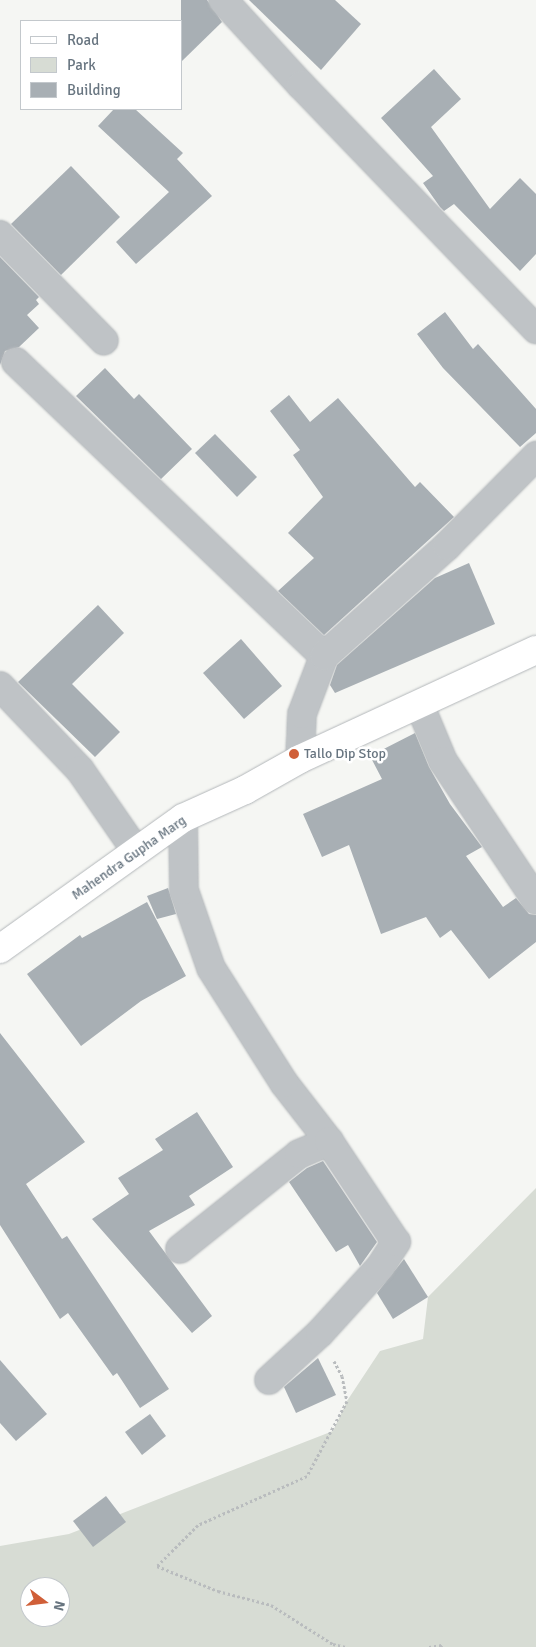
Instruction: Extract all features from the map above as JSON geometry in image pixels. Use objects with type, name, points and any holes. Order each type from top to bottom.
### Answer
[{"type":"main road","name":"Mahendra Gupha Marg","points":[[0,949],[183,818],[245,790],[300,758],[420,706],[536,650]]},
{"type":"street","points":[[223,0],[301,86],[536,329]]},
{"type":"street","points":[[0,235],[104,341]]},
{"type":"street","points":[[16,362],[324,656]]},
{"type":"street","points":[[300,758],[302,714],[324,656],[447,546],[536,456]]},
{"type":"street","points":[[0,686],[80,770],[136,851]]},
{"type":"street","points":[[420,706],[443,761],[536,900]]},
{"type":"street","points":[[183,818],[184,890],[211,968],[284,1083],[330,1141],[396,1242],[380,1267],[320,1333],[269,1380]]},
{"type":"street","points":[[180,1249],[299,1154],[330,1141]]},
{"type":"path","points":[[320,1333],[342,1376],[347,1401],[307,1476],[198,1525],[157,1566],[218,1591],[271,1604],[333,1644],[346,1647]]},
{"type":"path","points":[[429,1647],[442,1645],[440,1647]]},
{"type":"green space","points":[[536,1188],[536,1647],[0,1647],[0,1546],[69,1534],[333,1431],[347,1401],[380,1351],[423,1339],[428,1297]]},
{"type":"building","points":[[181,0],[207,0],[222,22],[182,61]]},
{"type":"building","points":[[249,0],[335,0],[361,24],[321,70]]},
{"type":"building","points":[[434,69],[461,99],[431,127],[490,209],[520,178],[536,194],[536,254],[520,271],[454,204],[444,211],[440,207],[423,183],[433,176],[381,118]]},
{"type":"building","points":[[113,110],[136,110],[183,153],[177,159],[212,196],[136,264],[116,242],[169,192],[98,126]]},
{"type":"building","points":[[71,166],[120,217],[61,275],[11,224]]},
{"type":"building","points":[[0,257],[39,297],[36,300],[39,304],[27,315],[39,328],[19,347],[5,351],[0,365]]},
{"type":"building","points":[[445,312],[473,349],[478,344],[536,409],[536,433],[520,447],[443,368],[417,334]]},
{"type":"building","points":[[105,368],[134,399],[139,394],[192,449],[161,479],[76,396]]},
{"type":"building","points":[[289,395],[310,422],[338,398],[415,487],[420,482],[454,517],[324,635],[278,591],[314,558],[288,533],[323,497],[293,455],[300,450],[270,411]]},
{"type":"building","points":[[215,434],[257,477],[237,497],[195,453]]},
{"type":"building","points":[[469,563],[495,624],[335,693],[330,685],[337,665],[435,578]]},
{"type":"building","points":[[98,605],[124,633],[72,684],[120,732],[95,757],[18,682]]},
{"type":"building","points":[[241,639],[282,686],[244,719],[203,673]]},
{"type":"building","points":[[415,733],[429,767],[450,804],[482,847],[466,856],[503,907],[516,898],[529,914],[536,915],[536,942],[489,979],[451,930],[440,938],[426,917],[381,934],[349,845],[322,857],[303,814],[382,779],[370,756]]},
{"type":"building","points":[[168,888],[176,914],[157,919],[147,896]]},
{"type":"building","points":[[147,902],[186,976],[141,1001],[81,1046],[27,974],[80,935],[82,938]]},
{"type":"building","points":[[0,1033],[85,1142],[26,1184],[62,1239],[67,1236],[169,1389],[140,1408],[117,1373],[113,1376],[68,1313],[60,1319],[0,1225]]},
{"type":"building","points":[[197,1112],[233,1167],[189,1196],[195,1205],[149,1231],[212,1316],[192,1333],[92,1219],[129,1194],[118,1178],[163,1150],[155,1139]]},
{"type":"building","points":[[323,1161],[377,1242],[360,1266],[348,1245],[336,1252],[289,1182],[307,1168]]},
{"type":"building","points":[[404,1259],[428,1297],[393,1319],[377,1293]]},
{"type":"building","points":[[318,1358],[336,1395],[296,1413],[284,1387]]},
{"type":"building","points":[[0,1360],[47,1414],[16,1441],[0,1423]]},
{"type":"building","points":[[150,1414],[166,1436],[142,1455],[125,1432]]},
{"type":"building","points":[[106,1496],[126,1522],[93,1547],[73,1521]]},
{"type":"place","name":"Tallo Dip Stop","points":[[294,754]]}]
